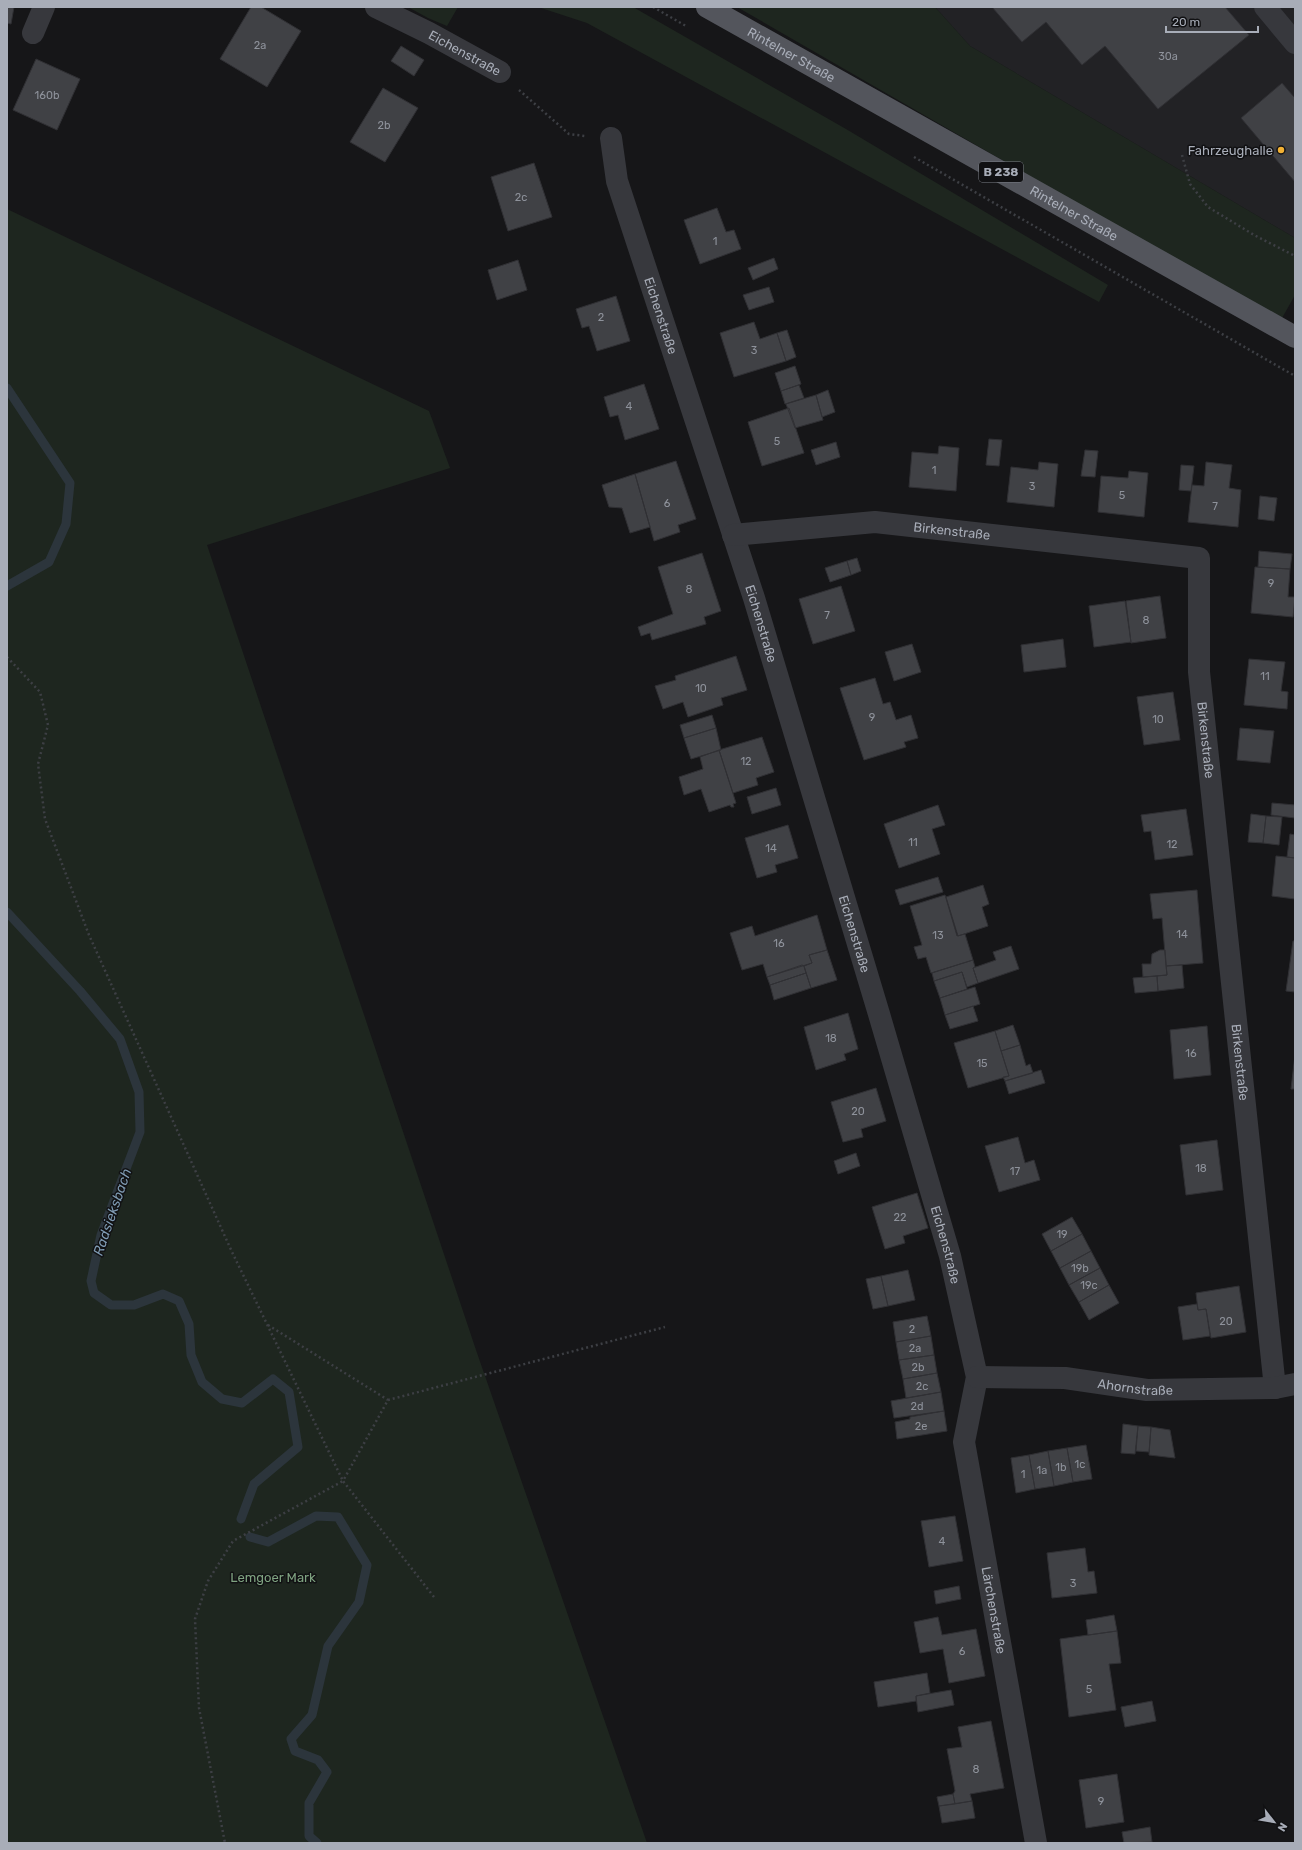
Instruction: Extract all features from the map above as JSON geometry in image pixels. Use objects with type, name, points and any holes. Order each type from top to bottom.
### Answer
[{"type":"main road","name":"Rintelner Straße","points":[[707,7],[1295,337]]},
{"type":"street","points":[[33,33],[44,7]]},
{"type":"street","name":"Eichenstraße","points":[[376,7],[429,33],[500,72]]},
{"type":"street","points":[[1265,7],[1295,43]]},
{"type":"street","name":"Eichenstraße","points":[[612,138],[617,181],[754,598],[868,977],[950,1256],[977,1377]]},
{"type":"street","name":"Birkenstraße","points":[[733,535],[875,522],[1199,558],[1199,672],[1285,1386]]},
{"type":"street","name":"Ahornstraße","points":[[977,1377],[1065,1378],[1147,1390],[1285,1386]]},
{"type":"street","name":"Lärchenstraße","points":[[977,1377],[964,1442],[1036,1843]]},
{"type":"path","points":[[653,7],[688,27]]},
{"type":"path","name":"Eichenstraße","points":[[500,72],[569,134],[612,138]]},
{"type":"path","points":[[908,154],[1295,376]]},
{"type":"path","points":[[1182,155],[1190,184],[1208,207],[1254,235],[1295,256]]},
{"type":"path","points":[[7,657],[40,692],[48,725],[38,764],[45,819],[89,935],[229,1245],[343,1481],[434,1597]]},
{"type":"path","points":[[268,1325],[388,1400]]},
{"type":"path","points":[[226,1843],[199,1708],[195,1619],[208,1581],[233,1541],[343,1481],[388,1400],[665,1327]]},
{"type":"shaded area","points":[[935,7],[1295,7],[1295,238],[970,46]]},
{"type":"green space","points":[[408,7],[458,7],[447,26]]},
{"type":"green space","points":[[538,7],[633,7],[846,129],[1108,285],[1099,302],[587,23]]},
{"type":"green space","points":[[737,7],[935,7],[970,46],[1295,238],[1295,295],[1277,327],[1002,160]]},
{"type":"green space","name":"Lemgoer Mark","points":[[7,209],[429,411],[450,468],[207,545],[476,1350],[647,1843],[7,1843]]},
{"type":"building","points":[[7,7],[14,7],[11,24],[7,23]]},
{"type":"building","points":[[251,7],[261,7],[301,31],[267,87],[220,59]]},
{"type":"building","points":[[992,7],[1225,7],[1249,35],[1158,109],[1105,46],[1082,65],[1046,22],[1022,42]]},
{"type":"building","points":[[401,46],[424,60],[414,76],[391,61]]},
{"type":"building","points":[[36,59],[80,79],[57,130],[13,110]]},
{"type":"building","name":"Fahrzeughalle","points":[[1282,83],[1294,97],[1295,96],[1295,182],[1241,118]]},
{"type":"building","points":[[383,88],[418,108],[385,162],[350,142]]},
{"type":"building","points":[[534,163],[552,217],[508,231],[491,177]]},
{"type":"building","points":[[717,208],[726,232],[734,230],[741,249],[700,264],[684,220]]},
{"type":"building","points":[[774,258],[778,269],[753,280],[748,268]]},
{"type":"building","points":[[518,260],[527,290],[497,300],[488,270]]},
{"type":"building","points":[[769,287],[774,302],[749,310],[743,295]]},
{"type":"building","points":[[616,296],[630,341],[597,351],[589,326],[582,328],[576,309]]},
{"type":"building","points":[[754,322],[760,339],[777,333],[786,361],[734,377],[720,333]]},
{"type":"building","points":[[787,330],[796,357],[786,361],[777,333]]},
{"type":"building","points":[[795,366],[801,384],[781,391],[775,373]]},
{"type":"building","points":[[644,384],[659,429],[625,440],[618,415],[610,417],[604,397]]},
{"type":"building","points":[[799,385],[804,398],[785,404],[781,391]]},
{"type":"building","points":[[828,390],[835,412],[822,417],[816,395]]},
{"type":"building","points":[[816,395],[823,420],[795,428],[786,404]]},
{"type":"building","points":[[789,408],[804,453],[762,466],[748,422]]},
{"type":"building","points":[[989,439],[1002,440],[999,466],[986,465]]},
{"type":"building","points":[[836,442],[840,457],[816,465],[811,450]]},
{"type":"building","points":[[939,446],[959,448],[956,491],[909,487],[912,452],[938,454]]},
{"type":"building","points":[[1085,450],[1098,451],[1095,477],[1081,476]]},
{"type":"building","points":[[676,461],[696,519],[678,525],[680,532],[654,541],[635,474]]},
{"type":"building","points":[[1039,462],[1058,464],[1054,507],[1007,502],[1011,467],[1038,470]]},
{"type":"building","points":[[1206,462],[1232,465],[1229,488],[1241,490],[1238,527],[1188,522],[1192,485],[1204,486]]},
{"type":"building","points":[[1181,465],[1194,466],[1191,491],[1179,490]]},
{"type":"building","points":[[1129,471],[1148,473],[1144,517],[1098,512],[1101,476],[1128,478]]},
{"type":"building","points":[[635,474],[650,527],[630,533],[622,508],[609,507],[602,485]]},
{"type":"building","points":[[1260,496],[1277,498],[1274,521],[1258,519]]},
{"type":"building","points":[[1259,551],[1292,554],[1290,569],[1258,567]]},
{"type":"building","points":[[702,553],[721,611],[704,617],[706,624],[652,640],[650,633],[641,636],[638,627],[673,614],[658,567]]},
{"type":"building","points":[[857,558],[861,571],[851,575],[847,561]]},
{"type":"building","points":[[847,561],[851,575],[830,582],[825,568]]},
{"type":"building","points":[[1255,567],[1290,569],[1288,597],[1295,597],[1293,617],[1251,613]]},
{"type":"building","points":[[841,586],[855,631],[813,644],[799,599]]},
{"type":"building","points":[[1160,596],[1166,638],[1131,643],[1126,601]]},
{"type":"building","points":[[1125,601],[1131,642],[1094,647],[1089,606]]},
{"type":"building","points":[[1063,639],[1066,667],[1024,672],[1021,645]]},
{"type":"building","points":[[912,644],[921,672],[894,681],[885,652]]},
{"type":"building","points":[[736,656],[747,690],[721,698],[723,705],[688,717],[683,702],[663,709],[655,686],[676,680],[675,676]]},
{"type":"building","points":[[1249,659],[1285,662],[1281,691],[1288,692],[1287,709],[1244,705]]},
{"type":"building","points":[[875,678],[883,704],[890,702],[896,720],[911,715],[918,738],[904,742],[906,747],[864,760],[840,688]]},
{"type":"building","points":[[1173,692],[1180,740],[1144,745],[1137,697]]},
{"type":"building","points":[[712,715],[716,728],[684,738],[680,725]]},
{"type":"building","points":[[716,728],[721,750],[691,759],[684,738]]},
{"type":"building","points":[[1240,728],[1274,731],[1270,763],[1237,760]]},
{"type":"building","points":[[762,737],[774,772],[756,778],[758,785],[733,793],[719,750]]},
{"type":"building","points":[[719,750],[736,803],[733,804],[734,807],[731,807],[730,805],[709,812],[701,789],[684,795],[679,777],[703,769],[700,757]]},
{"type":"building","points":[[776,788],[781,805],[752,814],[747,797]]},
{"type":"building","points":[[1272,803],[1295,805],[1295,818],[1271,815]]},
{"type":"building","points":[[938,805],[945,825],[932,829],[940,854],[899,868],[884,824]]},
{"type":"building","points":[[1186,809],[1193,855],[1155,860],[1151,831],[1144,832],[1141,815]]},
{"type":"building","points":[[1251,814],[1266,816],[1263,843],[1248,842]]},
{"type":"building","points":[[1266,816],[1282,817],[1279,845],[1263,843]]},
{"type":"building","points":[[788,825],[798,858],[775,865],[777,872],[757,878],[745,838]]},
{"type":"building","points":[[1290,834],[1295,835],[1295,858],[1287,857]]},
{"type":"building","points":[[1276,856],[1295,858],[1295,899],[1272,896]]},
{"type":"building","points":[[938,877],[943,892],[900,905],[895,890]]},
{"type":"building","points":[[983,885],[989,904],[982,907],[988,926],[958,936],[946,897]]},
{"type":"building","points":[[1197,890],[1203,963],[1166,966],[1162,918],[1153,919],[1150,894]]},
{"type":"building","points":[[945,895],[957,936],[965,934],[973,960],[931,973],[926,957],[918,959],[914,947],[922,945],[910,906]]},
{"type":"building","points":[[817,915],[827,950],[809,955],[812,963],[767,977],[763,964],[742,970],[730,933],[752,926],[755,936]]},
{"type":"building","points":[[1293,941],[1295,941],[1295,992],[1286,991]]},
{"type":"building","points":[[1011,946],[1019,969],[978,983],[973,968],[996,960],[993,952]]},
{"type":"building","points":[[827,950],[837,980],[811,988],[804,966],[812,963],[809,955]]},
{"type":"building","points":[[1160,950],[1165,950],[1167,975],[1143,977],[1142,964],[1151,964],[1152,954]]},
{"type":"building","points":[[973,960],[975,967],[973,968],[978,983],[967,987],[962,972],[934,981],[932,973]]},
{"type":"building","points":[[802,965],[804,966],[806,973],[770,985],[767,977]]},
{"type":"building","points":[[1182,965],[1184,988],[1158,991],[1157,976],[1167,975],[1166,966]]},
{"type":"building","points":[[962,972],[967,989],[940,998],[934,981]]},
{"type":"building","points":[[806,973],[811,988],[774,1000],[770,985]]},
{"type":"building","points":[[1157,976],[1158,991],[1135,993],[1133,978]]},
{"type":"building","points":[[975,987],[980,1004],[945,1015],[940,998]]},
{"type":"building","points":[[973,1006],[978,1021],[950,1029],[945,1015]]},
{"type":"building","points":[[848,1013],[858,1049],[844,1054],[846,1060],[816,1070],[804,1027]]},
{"type":"building","points":[[1013,1025],[1020,1045],[1001,1051],[995,1031]]},
{"type":"building","points":[[1207,1026],[1211,1075],[1174,1079],[1170,1030]]},
{"type":"building","points":[[995,1031],[1009,1076],[968,1088],[954,1043]]},
{"type":"building","points":[[1020,1045],[1026,1066],[1030,1064],[1033,1073],[1005,1081],[1003,1077],[1009,1076],[1001,1051]]},
{"type":"building","points":[[1295,1055],[1295,1089],[1291,1089]]},
{"type":"building","points":[[1041,1070],[1045,1083],[1009,1094],[1005,1081]]},
{"type":"building","points":[[876,1088],[886,1121],[861,1129],[863,1137],[843,1142],[831,1102]]},
{"type":"building","points":[[1018,1137],[1025,1163],[1034,1160],[1040,1180],[999,1192],[985,1146]]},
{"type":"building","points":[[1217,1140],[1223,1190],[1186,1195],[1180,1145]]},
{"type":"building","points":[[856,1153],[860,1166],[838,1174],[834,1161]]},
{"type":"building","points":[[917,1193],[928,1228],[903,1236],[905,1243],[885,1249],[872,1207]]},
{"type":"building","points":[[1072,1217],[1082,1234],[1051,1251],[1042,1234]]},
{"type":"building","points":[[1082,1234],[1091,1251],[1060,1268],[1051,1251]]},
{"type":"building","points":[[1091,1251],[1100,1268],[1069,1285],[1060,1268]]},
{"type":"building","points":[[1100,1268],[1109,1285],[1079,1302],[1069,1285]]},
{"type":"building","points":[[908,1270],[915,1300],[888,1306],[881,1276]]},
{"type":"building","points":[[881,1276],[888,1306],[873,1309],[866,1279]]},
{"type":"building","points":[[1109,1285],[1119,1303],[1089,1320],[1079,1302]]},
{"type":"building","points":[[1239,1286],[1246,1332],[1211,1338],[1206,1309],[1198,1310],[1196,1293]]},
{"type":"building","points":[[1197,1304],[1198,1310],[1206,1309],[1210,1336],[1183,1340],[1178,1307]]},
{"type":"building","points":[[927,1316],[931,1336],[896,1342],[893,1322]]},
{"type":"building","points":[[931,1336],[934,1355],[899,1360],[896,1342]]},
{"type":"building","points":[[934,1355],[937,1373],[903,1379],[899,1360]]},
{"type":"building","points":[[937,1373],[941,1392],[906,1398],[903,1379]]},
{"type":"building","points":[[941,1392],[944,1411],[894,1418],[891,1401]]},
{"type":"building","points":[[944,1411],[947,1431],[897,1439],[895,1422],[910,1419],[910,1417]]},
{"type":"building","points":[[1123,1424],[1138,1426],[1135,1454],[1121,1453]]},
{"type":"building","points":[[1138,1426],[1151,1427],[1149,1452],[1136,1451]]},
{"type":"building","points":[[1151,1427],[1170,1430],[1175,1458],[1149,1455]]},
{"type":"building","points":[[1086,1445],[1092,1479],[1073,1482],[1067,1448]]},
{"type":"building","points":[[1067,1448],[1073,1482],[1054,1486],[1048,1451]]},
{"type":"building","points":[[1048,1451],[1054,1486],[1035,1489],[1029,1455]]},
{"type":"building","points":[[1029,1455],[1035,1489],[1016,1493],[1011,1458]]},
{"type":"building","points":[[955,1516],[963,1561],[929,1567],[921,1521]]},
{"type":"building","points":[[1085,1548],[1088,1572],[1094,1571],[1097,1593],[1052,1598],[1047,1553]]},
{"type":"building","points":[[959,1586],[961,1599],[936,1604],[934,1591]]},
{"type":"building","points":[[1114,1615],[1117,1631],[1088,1635],[1086,1620]]},
{"type":"building","points":[[938,1617],[942,1635],[976,1629],[985,1676],[949,1683],[943,1649],[920,1653],[914,1622]]},
{"type":"building","points":[[1117,1631],[1121,1663],[1109,1664],[1116,1710],[1069,1717],[1060,1639]]},
{"type":"building","points":[[927,1673],[930,1693],[916,1696],[916,1701],[878,1707],[874,1682]]},
{"type":"building","points":[[951,1690],[954,1705],[918,1712],[916,1696]]},
{"type":"building","points":[[1152,1701],[1156,1721],[1125,1727],[1121,1707]]},
{"type":"building","points":[[991,1721],[1004,1788],[970,1794],[972,1801],[955,1804],[953,1794],[955,1791],[947,1749],[962,1747],[958,1727]]},
{"type":"building","points":[[1117,1774],[1124,1822],[1086,1828],[1079,1780]]},
{"type":"building","points":[[953,1794],[955,1804],[939,1806],[937,1797]]},
{"type":"building","points":[[972,1801],[975,1818],[942,1823],[939,1806]]},
{"type":"building","points":[[1150,1827],[1152,1842],[1124,1843],[1122,1832]]},
{"type":"waterway","name":"Radsieksbach","points":[[7,388],[70,483],[66,524],[49,562],[7,586]]},
{"type":"waterway","name":"Radsieksbach","points":[[7,912],[80,991],[120,1039],[139,1092],[140,1132],[101,1235],[91,1281],[94,1293],[111,1305],[134,1305],[163,1294],[179,1301],[189,1324],[191,1355],[202,1382],[222,1399],[242,1403],[273,1379],[289,1392],[298,1447],[254,1484],[241,1519]]},
{"type":"waterway","name":"Radsieksbach","points":[[250,1537],[268,1542],[316,1516],[338,1517],[367,1565],[359,1602],[328,1646],[312,1715],[291,1739],[295,1751],[318,1760],[327,1772],[309,1803],[309,1836],[317,1843]]},
{"type":"place","name":"Fahrzeughalle","points":[[1281,150]]}]
